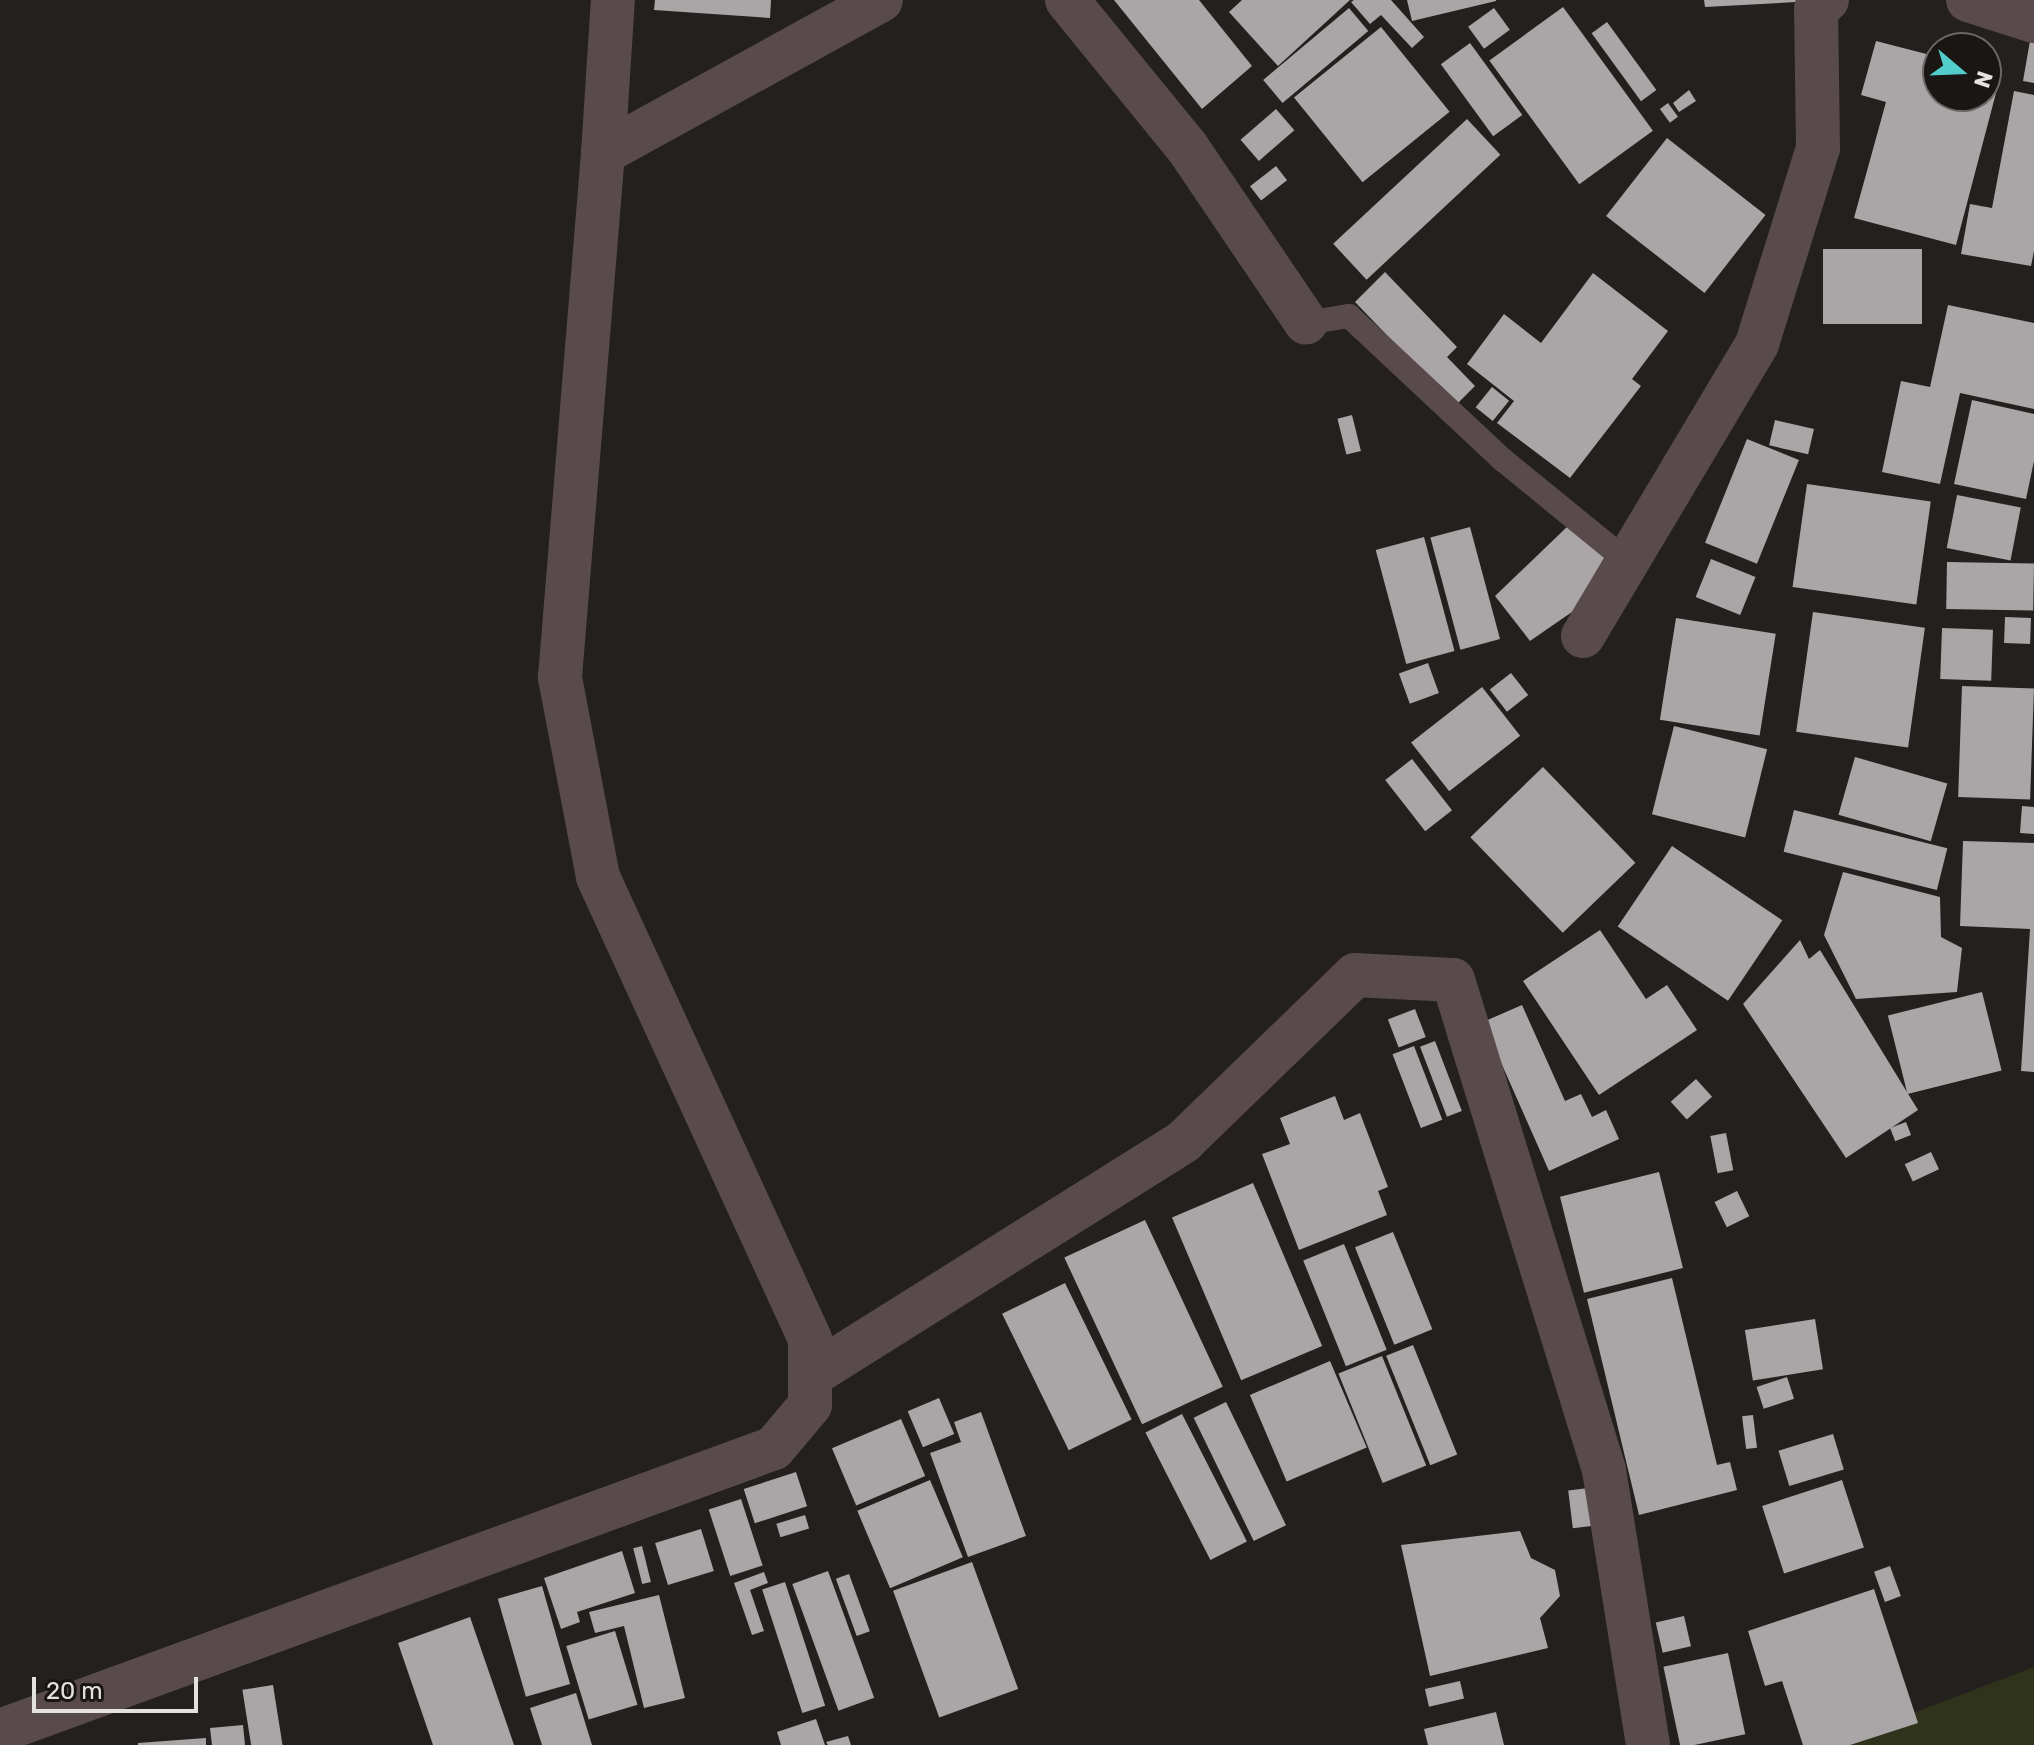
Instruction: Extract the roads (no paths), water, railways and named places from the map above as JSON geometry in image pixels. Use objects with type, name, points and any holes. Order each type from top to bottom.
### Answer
[{"type":"street","points":[[0,1731],[774,1448],[810,1405],[810,1339],[598,877],[560,677],[613,0]]},
{"type":"street","points":[[603,153],[881,0]]},
{"type":"street","points":[[1067,0],[1187,147],[1306,323]]},
{"type":"street","points":[[1583,636],[1757,344],[1818,148],[1816,9],[1827,0]]},
{"type":"street","points":[[1968,0],[2034,21]]},
{"type":"street","points":[[810,1376],[1184,1141],[1355,975],[1453,980],[1604,1470],[1648,1745]]},
{"type":"lane","points":[[1306,323],[1349,316],[1503,460],[1627,561]]}]
